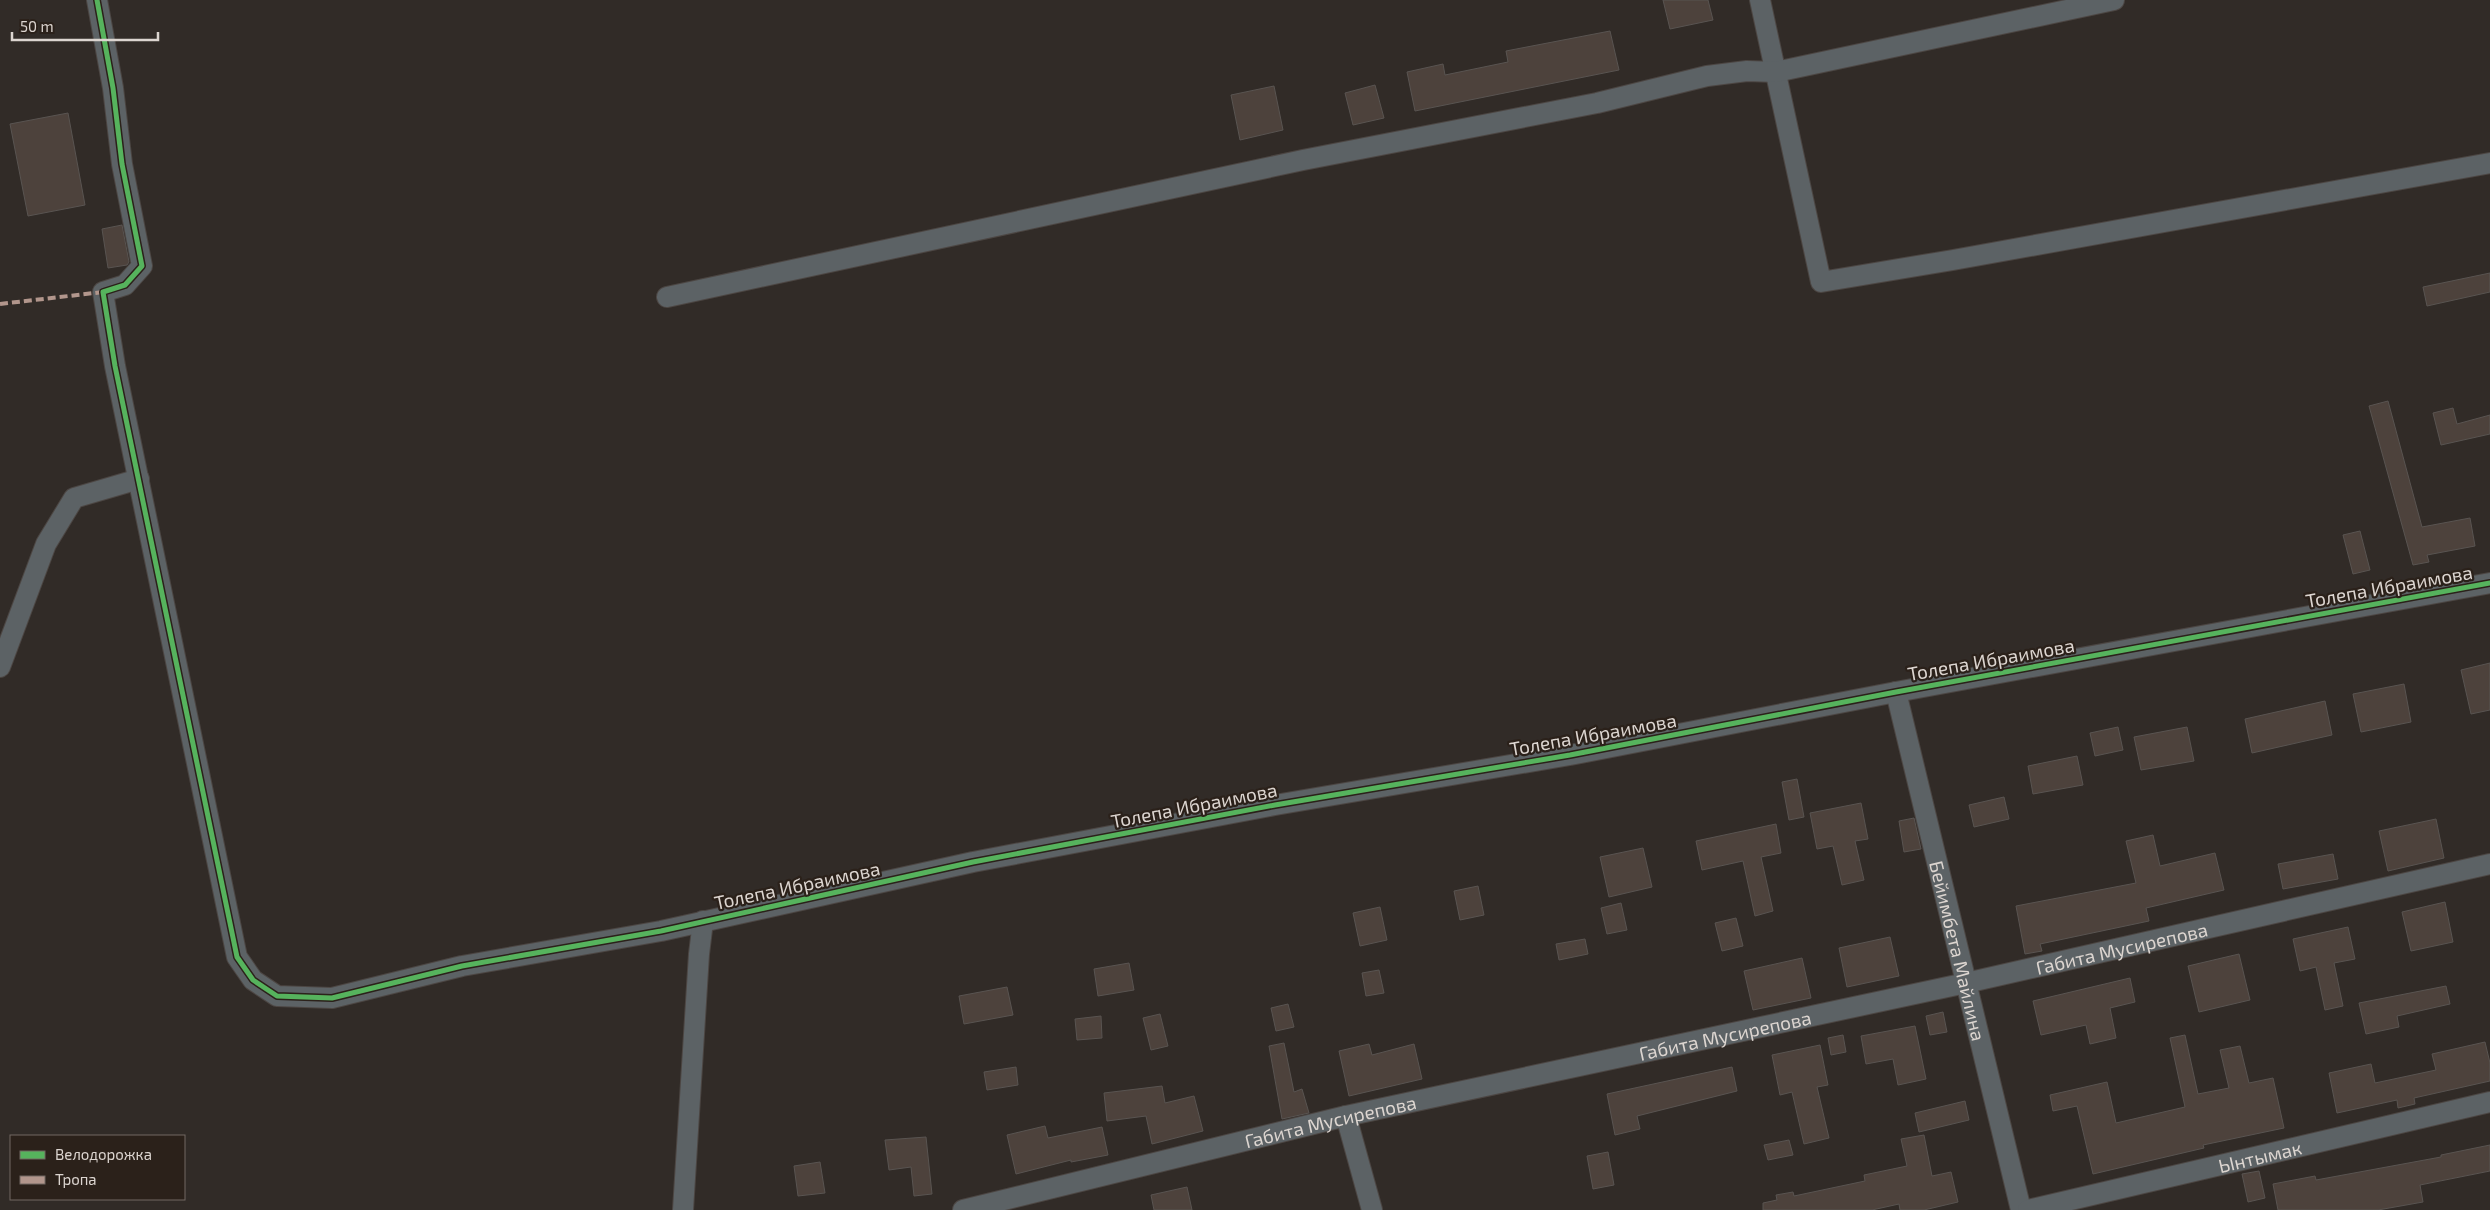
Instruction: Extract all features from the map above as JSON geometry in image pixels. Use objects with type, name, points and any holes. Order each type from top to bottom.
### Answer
[{"type":"street","name":"Толепа Ибраимова","points":[[97,0],[113,88],[122,164],[142,266],[126,285],[103,292],[117,375],[237,957],[253,980],[277,996],[332,998],[462,966],[678,927],[993,858],[1275,805],[1580,753],[1896,692],[2490,583]]},
{"type":"street","points":[[1760,0],[1821,282],[2490,163]]},
{"type":"street","points":[[667,297],[1293,162],[1597,103],[1707,76],[1747,72],[1776,72],[2114,0]]},
{"type":"street","points":[[0,667],[46,544],[74,498],[139,479]]},
{"type":"street","name":"Бейимбета Майлина","points":[[1896,692],[2021,1210]]},
{"type":"street","name":"Габита Мусирепова","points":[[963,1210],[1346,1116],[1966,983],[2490,864]]},
{"type":"street","points":[[683,1210],[698,954],[703,921]]},
{"type":"street","points":[[678,927],[698,954]]},
{"type":"street","name":"Ынтымак","points":[[2028,1210],[2490,1102]]},
{"type":"street","points":[[1346,1116],[1372,1210]]},
{"type":"building","points":[[1663,0],[1708,0],[1713,20],[1670,29]]},
{"type":"building","points":[[1610,31],[1619,70],[1415,111],[1407,72],[1443,64],[1445,75],[1508,62],[1506,51]]},
{"type":"building","points":[[1375,85],[1384,118],[1353,125],[1345,93]]},
{"type":"building","points":[[1274,86],[1283,130],[1240,140],[1231,95]]},
{"type":"building","points":[[68,113],[85,205],[28,216],[10,124]]},
{"type":"building","points":[[122,225],[129,262],[127,265],[108,268],[102,229]]},
{"type":"building","points":[[2490,273],[2490,292],[2427,306],[2423,287]]},
{"type":"building","points":[[2388,401],[2422,527],[2470,518],[2475,546],[2427,555],[2429,562],[2413,565],[2369,406]]},
{"type":"building","points":[[2453,408],[2457,424],[2490,415],[2490,434],[2441,445],[2433,413]]},
{"type":"building","points":[[2360,531],[2370,570],[2353,574],[2343,535]]},
{"type":"building","points":[[2490,663],[2490,710],[2471,714],[2461,670]]},
{"type":"building","points":[[2404,684],[2411,722],[2361,732],[2353,694]]},
{"type":"building","points":[[2325,701],[2332,735],[2252,753],[2245,719]]},
{"type":"building","points":[[2118,727],[2123,750],[2095,756],[2090,733]]},
{"type":"building","points":[[2187,727],[2194,761],[2141,770],[2134,737]]},
{"type":"building","points":[[2077,756],[2083,785],[2033,794],[2028,766]]},
{"type":"building","points":[[1797,779],[1804,817],[1789,820],[1782,782]]},
{"type":"building","points":[[2004,797],[2009,819],[1974,827],[1969,805]]},
{"type":"building","points":[[1861,803],[1868,839],[1855,841],[1864,880],[1842,885],[1833,846],[1817,849],[1810,813]]},
{"type":"building","points":[[1914,818],[1921,849],[1904,852],[1899,821]]},
{"type":"building","points":[[2436,819],[2444,858],[2388,871],[2379,831]]},
{"type":"building","points":[[1776,824],[1781,853],[1761,857],[1773,911],[1755,916],[1743,861],[1702,870],[1696,841]]},
{"type":"building","points":[[2153,835],[2160,866],[2215,853],[2224,890],[2146,908],[2149,921],[2040,944],[2042,951],[2025,954],[2016,906],[2136,883],[2126,841]]},
{"type":"building","points":[[1643,848],[1652,887],[1609,897],[1600,857]]},
{"type":"building","points":[[2333,854],[2338,879],[2283,889],[2278,864]]},
{"type":"building","points":[[1478,886],[1484,915],[1460,920],[1454,891]]},
{"type":"building","points":[[2445,902],[2453,942],[2411,951],[2402,912]]},
{"type":"building","points":[[1621,903],[1627,930],[1607,934],[1601,908]]},
{"type":"building","points":[[1380,907],[1387,940],[1360,946],[1353,913]]},
{"type":"building","points":[[1736,918],[1743,946],[1722,951],[1715,923]]},
{"type":"building","points":[[2348,927],[2355,959],[2334,963],[2343,1006],[2325,1010],[2316,967],[2300,971],[2293,939]]},
{"type":"building","points":[[1890,937],[1899,976],[1847,987],[1839,948]]},
{"type":"building","points":[[1585,939],[1588,954],[1559,960],[1556,944]]},
{"type":"building","points":[[2239,954],[2250,1000],[2199,1012],[2188,966]]},
{"type":"building","points":[[1802,958],[1811,998],[1753,1010],[1744,971]]},
{"type":"building","points":[[1129,963],[1134,990],[1098,996],[1094,969]]},
{"type":"building","points":[[1379,970],[1384,993],[1366,996],[1362,973]]},
{"type":"building","points":[[2130,978],[2135,1002],[2110,1008],[2116,1038],[2090,1044],[2086,1025],[2041,1035],[2033,1001]]},
{"type":"building","points":[[2446,986],[2450,1004],[2397,1016],[2399,1027],[2366,1034],[2359,1003]]},
{"type":"building","points":[[1007,987],[1013,1015],[964,1024],[959,996]]},
{"type":"building","points":[[1288,1004],[1294,1027],[1276,1031],[1271,1008]]},
{"type":"building","points":[[1943,1012],[1947,1032],[1930,1035],[1926,1016]]},
{"type":"building","points":[[1160,1014],[1168,1046],[1151,1050],[1143,1018]]},
{"type":"building","points":[[1101,1016],[1102,1038],[1077,1040],[1075,1019]]},
{"type":"building","points":[[1915,1026],[1926,1079],[1898,1085],[1893,1059],[1866,1064],[1861,1036]]},
{"type":"building","points":[[1843,1035],[1846,1052],[1831,1055],[1828,1038]]},
{"type":"building","points":[[2185,1035],[2198,1094],[2229,1088],[2220,1050],[2240,1046],[2249,1083],[2273,1078],[2284,1128],[2203,1145],[2204,1148],[2093,1174],[2077,1106],[2053,1111],[2050,1095],[2107,1082],[2116,1123],[2185,1107],[2170,1038]]},
{"type":"building","points":[[2485,1042],[2490,1063],[2490,1081],[2414,1098],[2415,1104],[2398,1108],[2397,1100],[2337,1113],[2329,1073],[2371,1064],[2375,1083],[2436,1070],[2432,1054]]},
{"type":"building","points":[[1284,1043],[1294,1092],[1302,1089],[1309,1113],[1282,1119],[1269,1046]]},
{"type":"building","points":[[1369,1044],[1372,1055],[1414,1044],[1422,1079],[1349,1096],[1339,1051]]},
{"type":"building","points":[[1820,1045],[1828,1085],[1817,1087],[1829,1138],[1804,1144],[1792,1092],[1780,1095],[1772,1055]]},
{"type":"building","points":[[1016,1067],[1018,1085],[987,1090],[984,1072]]},
{"type":"building","points":[[1732,1067],[1737,1091],[1637,1116],[1640,1129],[1615,1135],[1607,1094]]},
{"type":"building","points":[[1162,1086],[1165,1103],[1194,1096],[1203,1131],[1152,1144],[1146,1116],[1107,1121],[1104,1093]]},
{"type":"building","points":[[1965,1101],[1969,1120],[1919,1132],[1915,1113]]},
{"type":"building","points":[[1045,1126],[1048,1138],[1102,1127],[1108,1155],[1071,1162],[1071,1160],[1016,1174],[1007,1135]]},
{"type":"building","points":[[1924,1135],[1932,1176],[1951,1172],[1958,1202],[1924,1210],[1900,1210],[1899,1204],[1872,1210],[1763,1210],[1763,1203],[1777,1200],[1776,1195],[1793,1192],[1794,1196],[1865,1181],[1864,1175],[1907,1166],[1901,1139]]},
{"type":"building","points":[[926,1137],[932,1194],[914,1196],[911,1167],[889,1170],[885,1140]]},
{"type":"building","points":[[1789,1140],[1793,1155],[1768,1160],[1764,1145]]},
{"type":"building","points":[[2490,1145],[2490,1171],[2420,1185],[2423,1202],[2378,1210],[2278,1210],[2273,1184],[2315,1176],[2316,1180],[2441,1157],[2441,1155]]},
{"type":"building","points":[[1608,1152],[1614,1185],[1593,1189],[1587,1156]]},
{"type":"building","points":[[820,1162],[825,1193],[798,1196],[794,1166]]},
{"type":"building","points":[[2259,1171],[2265,1198],[2248,1202],[2242,1174]]},
{"type":"building","points":[[1187,1187],[1192,1210],[1154,1210],[1151,1195]]},
{"type":"marked path","points":[[0,304],[103,292]]},
{"type":"cycle path","points":[[97,0],[113,88],[122,164],[142,266],[125,285],[103,292],[115,366],[237,957],[253,980],[277,996],[332,998],[462,966],[661,931],[973,862],[1275,805],[1570,755],[1896,692],[2490,583]]}]
